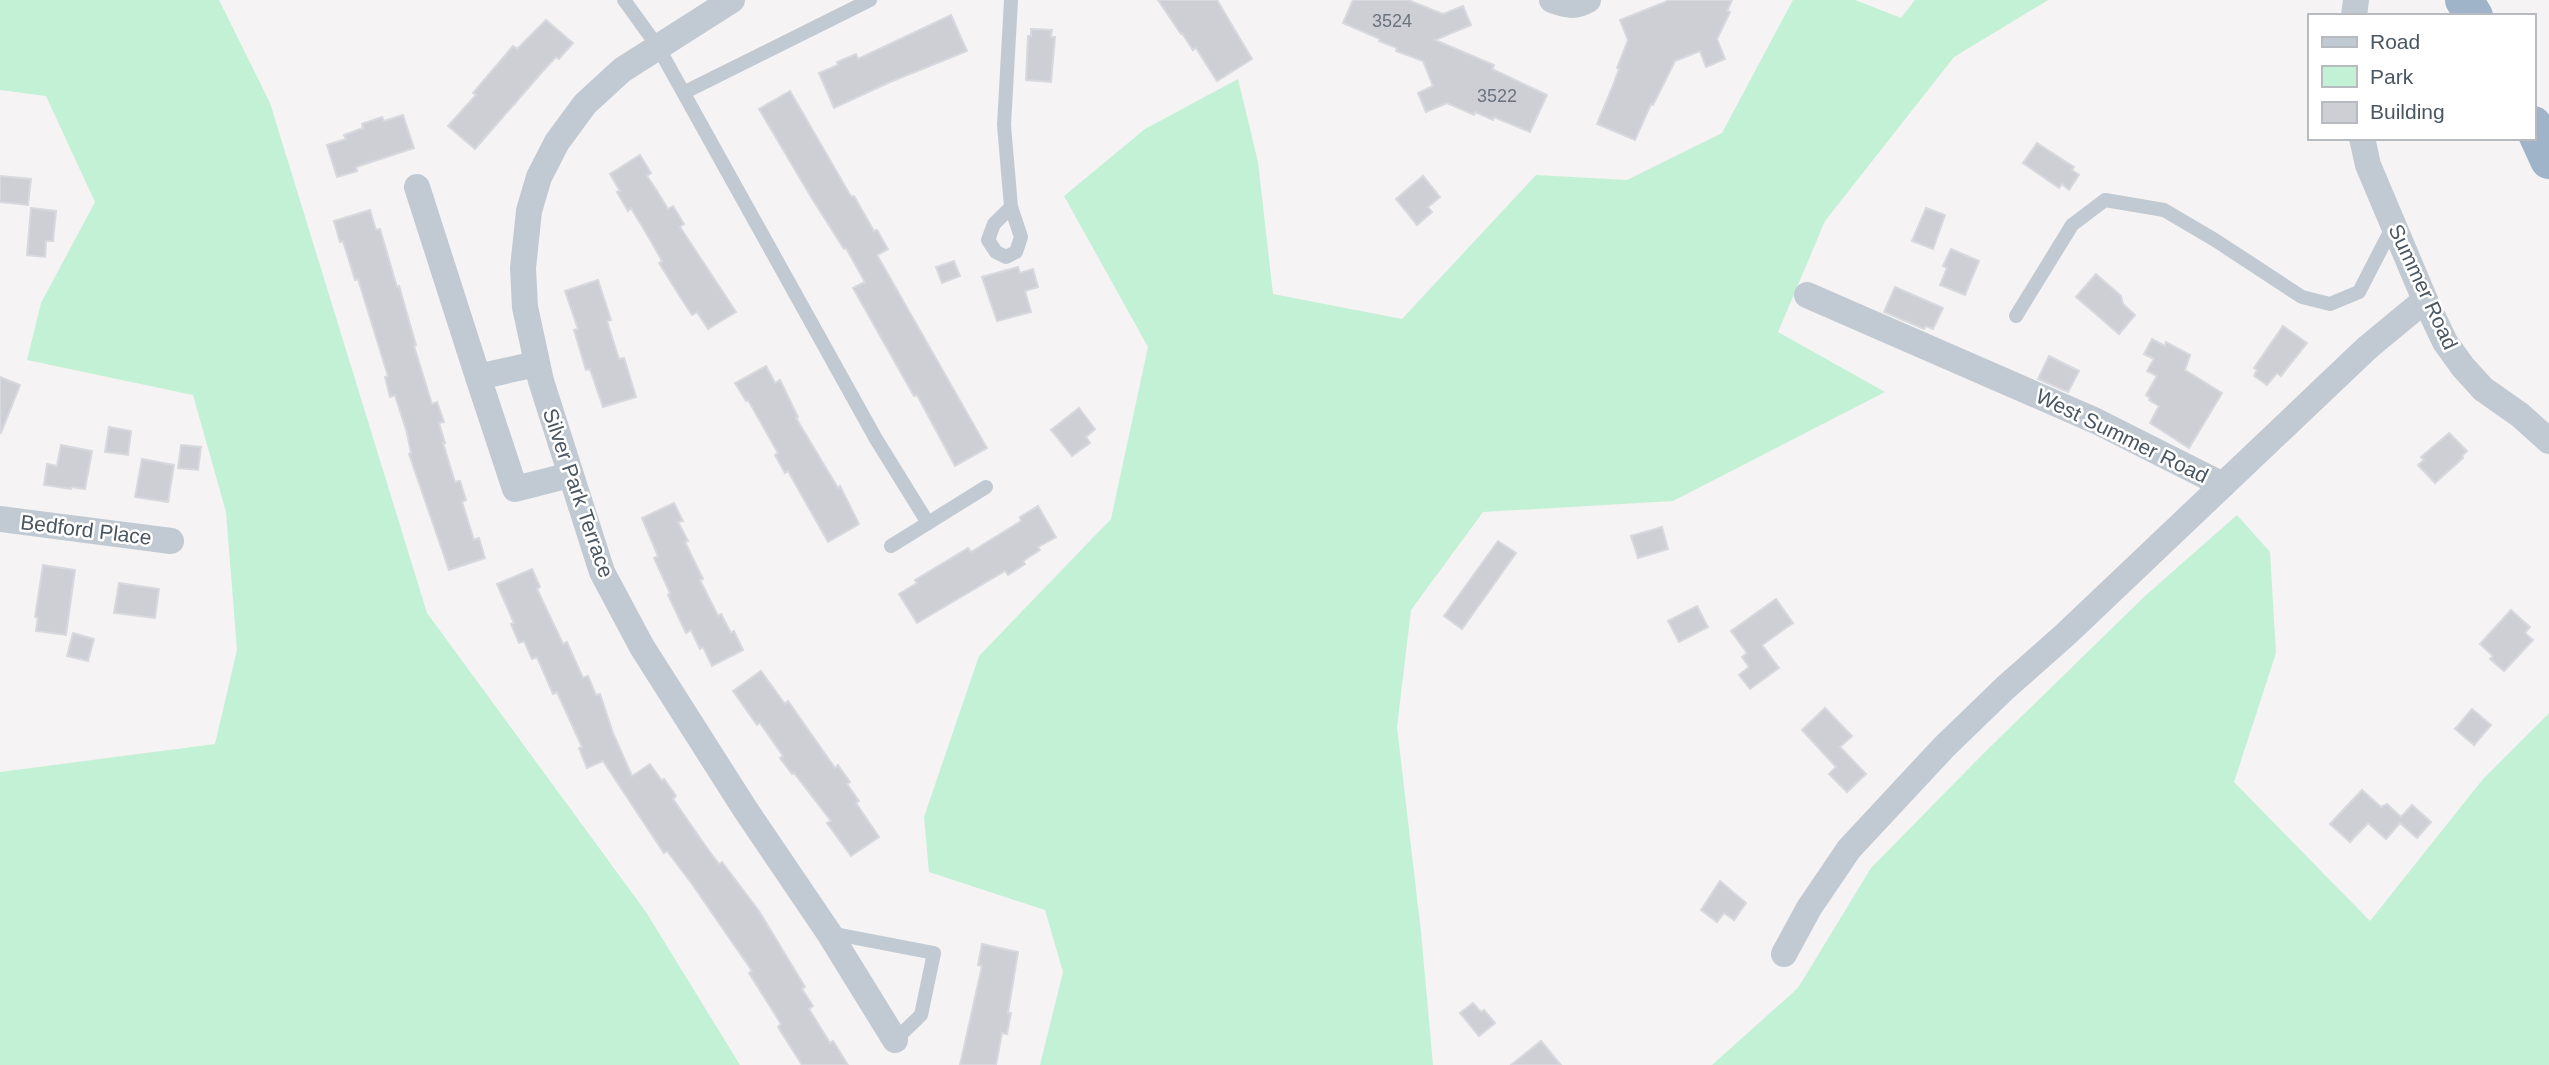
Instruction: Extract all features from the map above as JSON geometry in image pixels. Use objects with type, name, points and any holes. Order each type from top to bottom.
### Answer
[{"type":"highway","points":[[2535,129],[2549,160]]},
{"type":"street","name":"Silver Park Terrace","points":[[732,0],[622,70],[585,104],[557,142],[539,177],[529,211],[523,268],[525,307],[536,364],[602,572],[642,647],[745,809],[829,933],[895,1040]]},
{"type":"street","points":[[1552,0],[1567,6],[1580,5],[1588,0]]},
{"type":"street","name":"Summer Road","points":[[2362,140],[2368,165],[2445,342],[2463,368],[2483,389],[2520,415],[2549,441]]},
{"type":"street","points":[[417,187],[515,489],[570,475]]},
{"type":"street","name":"West Summer Road","points":[[1807,295],[2096,421],[2223,485],[2367,348],[2425,300]]},
{"type":"street","points":[[478,377],[536,364]]},
{"type":"street","points":[[1784,954],[1809,908],[1837,867],[1892,801],[2005,688],[2223,485]]},
{"type":"street","name":"Bedford Place","points":[[0,519],[171,541]]},
{"type":"lane","points":[[624,0],[658,47],[685,92],[876,439],[928,523]]},
{"type":"lane","points":[[685,92],[870,0]]},
{"type":"lane","points":[[1011,0],[1004,124],[1011,207]]},
{"type":"lane","points":[[2016,316],[2072,225],[2105,200],[2164,210],[2302,297],[2330,304],[2359,292],[2393,225]]},
{"type":"lane","points":[[891,546],[986,487]]},
{"type":"lane","points":[[829,933],[934,953],[920,1015],[895,1040]]},
{"type":"green space","points":[[0,0],[219,0],[270,103],[427,613],[646,912],[740,1065],[0,1065],[0,772],[215,744],[237,650],[226,512],[193,395],[27,360],[41,303],[95,202],[46,96],[0,90]]},
{"type":"green space","points":[[1793,0],[1855,0],[1901,18],[1915,0],[2048,0],[1954,57],[1825,221],[1778,332],[1885,392],[1673,501],[1483,512],[1411,610],[1397,727],[1421,932],[1433,1065],[1040,1065],[1063,972],[1045,910],[929,872],[924,817],[979,656],[1111,519],[1148,347],[1064,196],[1145,129],[1238,79],[1258,162],[1273,294],[1402,319],[1536,175],[1627,180],[1722,133]]},
{"type":"green space","points":[[2237,515],[2270,552],[2276,653],[2234,782],[2370,921],[2483,779],[2549,713],[2549,1065],[1712,1065],[1798,988],[1871,868],[2145,596]]},
{"type":"building","points":[[1158,0],[1217,0],[1252,59],[1217,81],[1196,48],[1193,50]]},
{"type":"building","points":[[1353,0],[1408,0],[1443,14],[1463,6],[1471,25],[1435,40],[1494,65],[1492,69],[1547,95],[1530,132],[1494,117],[1493,120],[1475,112],[1474,115],[1447,103],[1426,112],[1418,93],[1433,86],[1423,61],[1396,51],[1397,48],[1379,41],[1380,39],[1343,23]]},
{"type":"building","points":[[1670,0],[1732,0],[1727,11],[1730,12],[1717,39],[1725,59],[1706,67],[1700,51],[1675,61],[1635,140],[1597,124],[1628,40],[1620,20]]},
{"type":"building","points":[[951,15],[967,51],[834,108],[819,73],[856,54],[858,59]]},
{"type":"building","points":[[546,20],[573,43],[559,59],[556,57],[543,71],[475,149],[448,126],[476,95],[473,93],[513,46],[517,49]]},
{"type":"building","points":[[1031,29],[1052,30],[1051,37],[1055,37],[1051,82],[1026,80],[1028,36],[1031,36]]},
{"type":"building","points":[[790,91],[849,193],[854,196],[888,249],[877,255],[987,448],[955,466],[917,395],[914,396],[853,288],[865,282],[759,109]]},
{"type":"building","points":[[403,115],[414,148],[356,167],[357,171],[337,177],[327,145],[346,139],[344,135],[363,128],[362,124],[382,117],[384,121]]},
{"type":"building","points":[[2037,143],[2074,167],[2072,170],[2079,175],[2069,190],[2062,184],[2059,188],[2023,163]]},
{"type":"building","points":[[640,155],[651,173],[647,176],[668,209],[673,206],[684,224],[680,227],[736,312],[708,329],[697,312],[692,315],[659,263],[662,261],[631,208],[628,211],[617,192],[620,191],[610,174]]},
{"type":"building","points":[[0,176],[31,179],[28,205],[0,202]]},
{"type":"building","points":[[1423,176],[1440,197],[1428,207],[1432,212],[1417,225],[1396,199]]},
{"type":"building","points":[[31,208],[56,211],[53,241],[46,241],[45,257],[27,255]]},
{"type":"building","points":[[1926,208],[1945,215],[1933,249],[1912,241]]},
{"type":"building","points":[[370,210],[376,230],[380,229],[397,287],[399,286],[432,404],[437,402],[444,422],[439,423],[443,443],[455,482],[460,481],[466,500],[462,502],[474,540],[479,538],[485,558],[449,570],[409,454],[407,433],[395,395],[390,397],[385,377],[388,376],[358,279],[355,280],[334,221]]},
{"type":"building","points":[[1951,249],[1979,261],[1965,295],[1940,285],[1947,268],[1943,266]]},
{"type":"building","points":[[954,261],[960,276],[942,283],[936,267]]},
{"type":"building","points":[[1018,267],[1020,273],[1033,269],[1038,287],[1025,291],[1031,312],[997,321],[982,277]]},
{"type":"building","points":[[2096,274],[2121,296],[2123,304],[2135,315],[2119,334],[2076,297]]},
{"type":"building","points":[[598,280],[611,320],[607,321],[619,359],[624,358],[636,397],[603,407],[590,369],[586,370],[574,330],[578,329],[565,291]]},
{"type":"building","points":[[1895,287],[1943,308],[1933,329],[1926,326],[1924,329],[1884,312]]},
{"type":"building","points":[[2283,326],[2307,343],[2281,376],[2277,373],[2267,385],[2254,376],[2257,370],[2254,368]]},
{"type":"building","points":[[2152,339],[2165,346],[2166,342],[2190,355],[2185,370],[2222,393],[2189,448],[2150,423],[2159,406],[2146,395],[2157,376],[2147,371],[2154,359],[2144,354]]},
{"type":"building","points":[[2049,356],[2079,371],[2068,392],[2038,379]]},
{"type":"building","points":[[766,366],[775,383],[780,380],[798,417],[796,418],[838,488],[840,486],[859,524],[828,542],[788,471],[785,473],[775,455],[778,453],[748,400],[746,401],[735,383]]},
{"type":"building","points":[[0,377],[20,385],[1,433],[0,433]]},
{"type":"building","points":[[1079,408],[1095,429],[1086,437],[1090,443],[1072,456],[1051,430]]},
{"type":"building","points":[[109,427],[131,431],[128,455],[105,452]]},
{"type":"building","points":[[2449,433],[2467,451],[2463,458],[2435,483],[2418,465],[2424,460],[2421,457]]},
{"type":"building","points":[[61,445],[92,451],[85,489],[44,485],[47,464],[57,466]]},
{"type":"building","points":[[181,445],[201,447],[198,470],[178,468]]},
{"type":"building","points":[[142,459],[174,465],[168,502],[135,497]]},
{"type":"building","points":[[674,503],[683,521],[678,522],[688,541],[685,542],[703,579],[700,580],[718,616],[721,614],[731,633],[734,631],[743,650],[712,666],[691,630],[686,633],[668,595],[670,593],[654,558],[658,556],[642,518]]},
{"type":"building","points":[[1038,506],[1056,537],[1038,547],[1040,550],[1023,561],[1025,564],[1008,575],[1005,571],[917,623],[899,594],[917,583],[915,580],[968,548],[971,552],[1021,521],[1020,517]]},
{"type":"building","points":[[1662,527],[1668,549],[1638,558],[1631,536]]},
{"type":"building","points":[[1498,541],[1516,553],[1462,629],[1444,616]]},
{"type":"building","points":[[43,565],[75,570],[66,635],[36,631],[38,618],[35,617]]},
{"type":"building","points":[[532,569],[540,587],[537,589],[563,644],[567,642],[583,678],[588,676],[596,695],[600,694],[632,776],[650,764],[662,781],[664,779],[676,796],[673,799],[707,848],[719,864],[722,862],[759,911],[805,987],[802,989],[813,1006],[809,1009],[830,1043],[833,1041],[848,1065],[802,1065],[778,1027],[781,1024],[749,973],[752,971],[692,884],[667,851],[664,853],[603,761],[587,768],[579,748],[582,747],[557,692],[553,694],[537,657],[532,659],[524,641],[519,643],[511,624],[514,623],[497,584]]},
{"type":"building","points":[[119,583],[159,589],[155,618],[114,613]]},
{"type":"building","points":[[1776,599],[1793,623],[1762,645],[1779,668],[1750,689],[1739,675],[1749,667],[1742,657],[1747,653],[1731,631]]},
{"type":"building","points":[[1697,606],[1708,627],[1679,642],[1668,621]]},
{"type":"building","points":[[2511,610],[2530,627],[2525,633],[2533,640],[2504,671],[2490,659],[2493,656],[2480,644]]},
{"type":"building","points":[[73,633],[94,639],[88,661],[67,656]]},
{"type":"building","points":[[761,671],[785,704],[788,701],[835,768],[838,765],[859,801],[856,803],[879,837],[851,856],[827,823],[831,821],[794,773],[792,774],[760,723],[757,725],[733,691]]},
{"type":"building","points":[[1825,708],[1852,736],[1840,747],[1866,774],[1847,792],[1829,774],[1836,767],[1802,730]]},
{"type":"building","points":[[2472,709],[2491,725],[2474,745],[2455,729]]},
{"type":"building","points":[[2362,790],[2381,807],[2387,804],[2401,817],[2412,805],[2431,822],[2417,838],[2400,823],[2386,839],[2368,823],[2350,842],[2330,824]]},
{"type":"building","points":[[1720,881],[1746,903],[1734,920],[1724,913],[1717,922],[1701,910]]},
{"type":"building","points":[[982,944],[1018,952],[1008,1013],[1011,1013],[1007,1034],[1002,1033],[996,1065],[960,1065],[982,966],[978,965]]},
{"type":"building","points":[[1473,1003],[1481,1012],[1484,1010],[1495,1023],[1479,1036],[1460,1013]]},
{"type":"building","points":[[1541,1041],[1561,1065],[1511,1065]]}]
